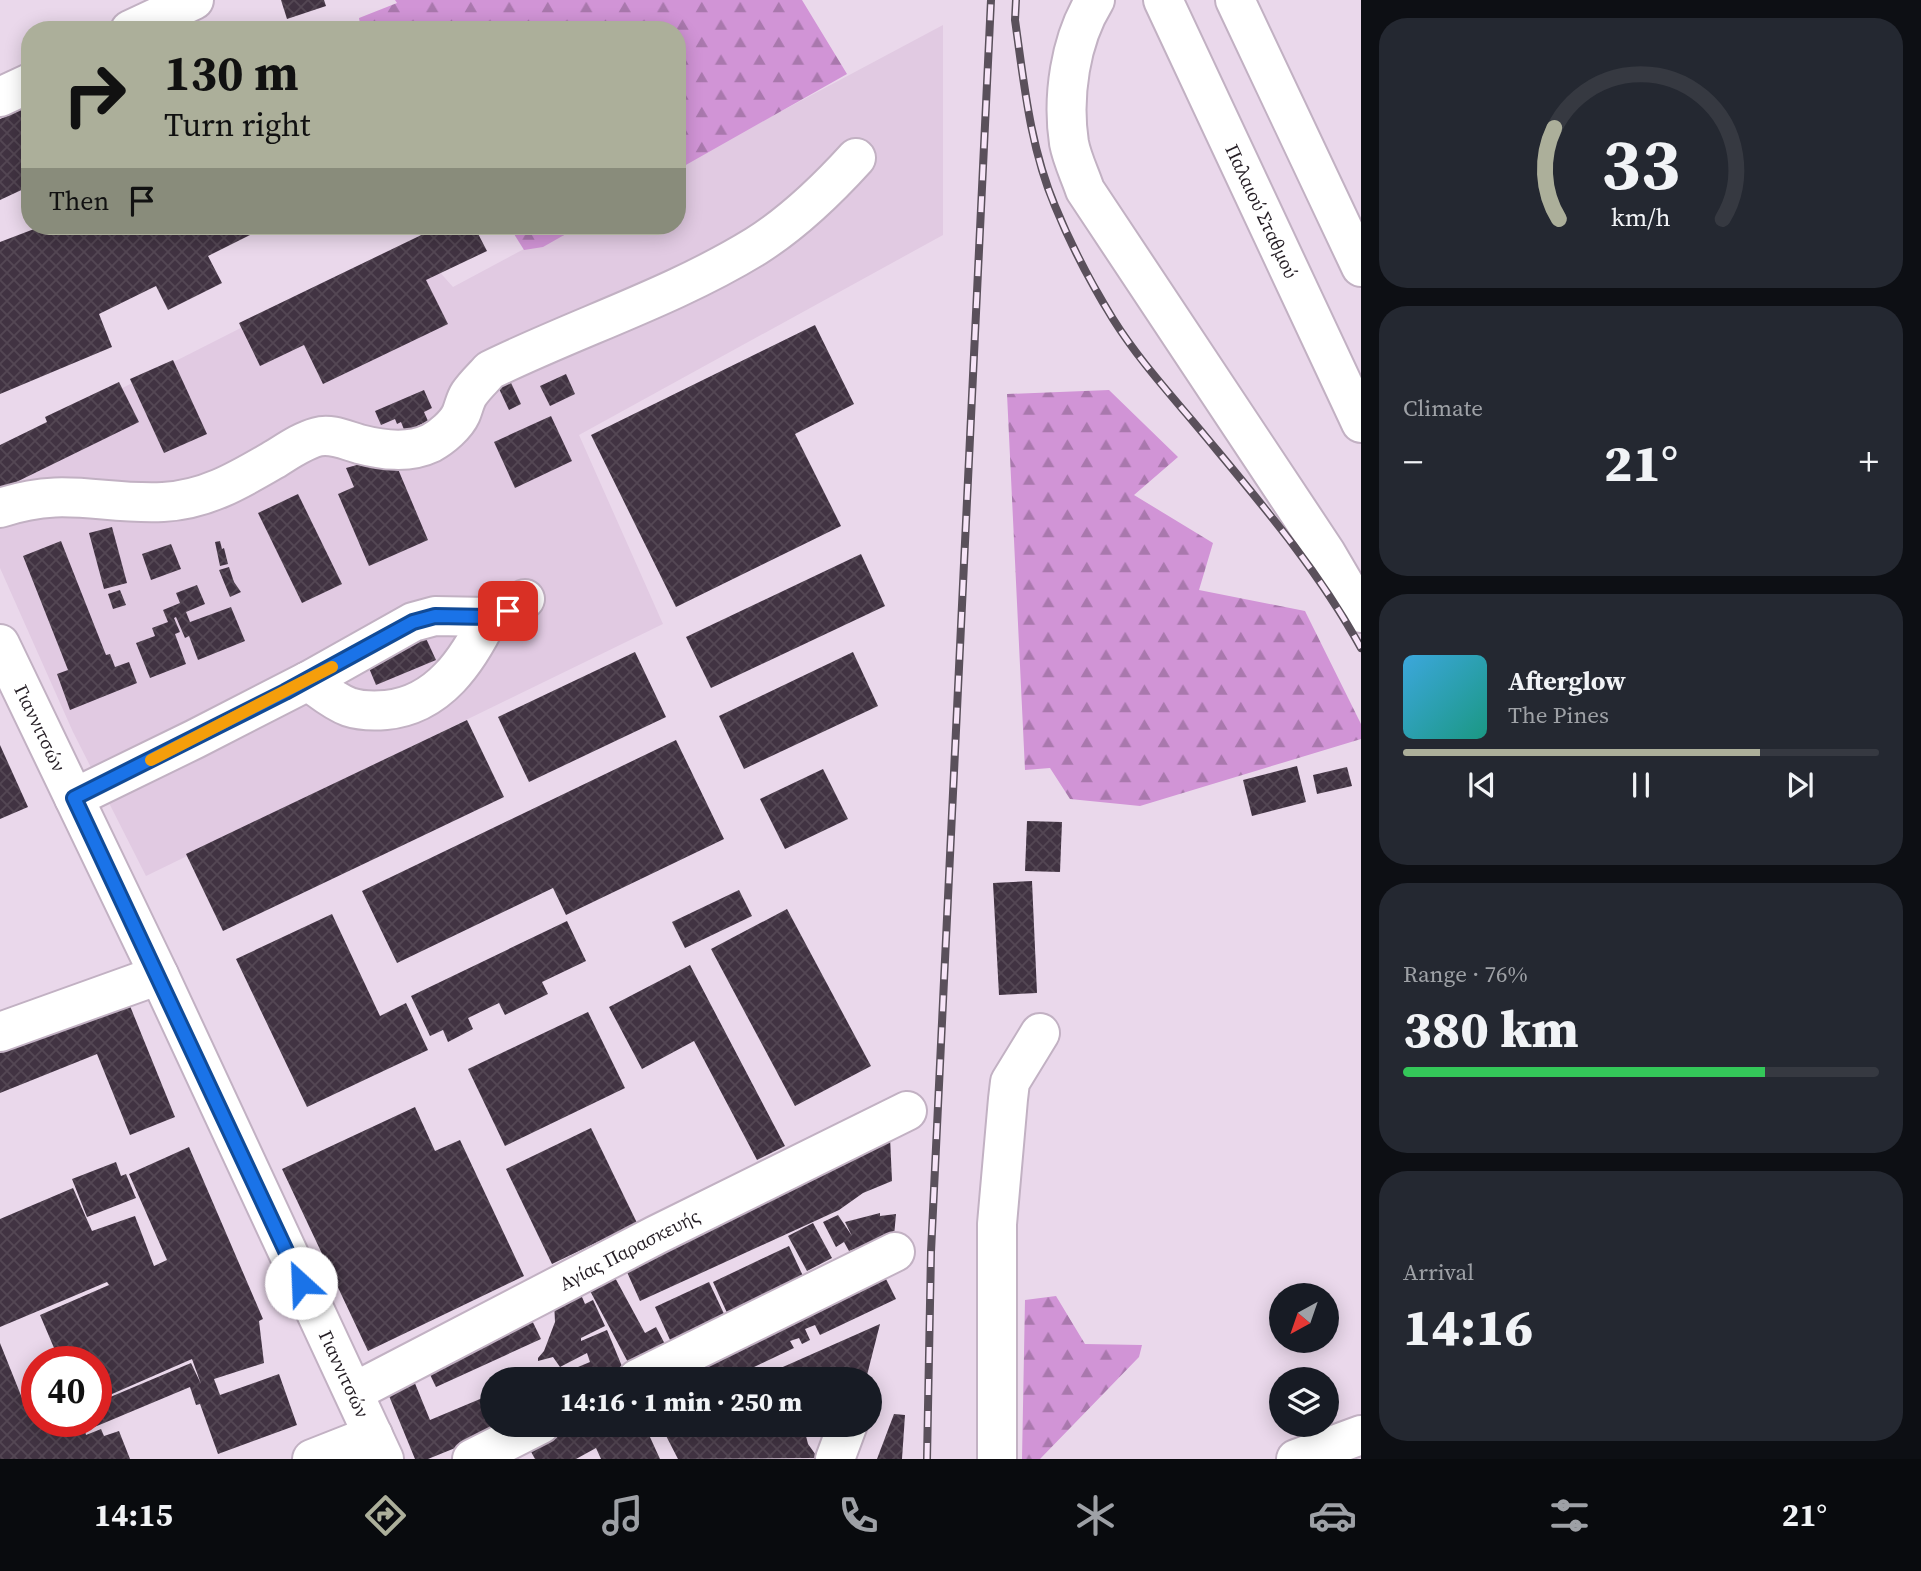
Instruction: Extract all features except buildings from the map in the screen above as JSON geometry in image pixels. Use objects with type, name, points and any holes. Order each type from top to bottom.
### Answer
[{"type":"main road","points":[[149,21],[194,0]]},
{"type":"main road","points":[[1095,0],[1084,17],[1071,69],[1067,106],[1070,146],[1085,190],[1326,553],[1361,613]]},
{"type":"main road","points":[[1235,0],[1361,267]]},
{"type":"main road","name":"Παλαιού Σταθμού","points":[[1165,4],[1361,423]]},
{"type":"main road","points":[[0,97],[21,87]]},
{"type":"main road","points":[[0,508],[27,499],[50,496],[81,496],[136,502],[188,499],[213,493],[235,483],[294,447],[321,436],[337,437],[384,450],[402,450],[430,443],[456,422],[468,396],[490,370],[690,281],[757,245],[823,195],[856,158]]},
{"type":"main road","points":[[74,798],[308,681],[413,622],[435,616],[489,617],[508,611],[525,599]]},
{"type":"main road","points":[[308,681],[336,701],[368,711],[411,704],[439,689],[457,671],[473,649],[489,617]]},
{"type":"main road","name":"Γιαννιτσών","points":[[0,644],[159,975],[379,1447]]},
{"type":"main road","points":[[0,1032],[159,975]]},
{"type":"main road","points":[[997,1459],[997,1224],[1008,1099],[1010,1082],[1040,1033]]},
{"type":"main road","name":"Αγίας Παρασκευής","points":[[354,1392],[656,1235],[907,1111]]},
{"type":"main road","points":[[661,1367],[895,1252]]},
{"type":"main road","points":[[1296,1459],[1361,1435]]},
{"type":"main road","points":[[472,1459],[515,1437]]},
{"type":"main road","points":[[835,1459],[843,1437]]},
{"type":"main road","points":[[313,1459],[379,1447]]},
{"type":"shaded area","points":[[943,25],[943,235],[579,435],[663,624],[146,876],[73,732],[0,568],[0,450],[412,241],[453,287],[550,235],[686,235],[686,162]]},
{"type":"green space","points":[[395,0],[802,0],[847,74],[686,165],[686,21],[360,21],[359,18],[397,3]]},
{"type":"green space","points":[[515,235],[564,235],[543,247],[524,250]]},
{"type":"green space","points":[[1109,390],[1178,457],[1134,495],[1213,543],[1199,590],[1305,611],[1361,724],[1361,739],[1140,806],[1070,799],[1050,768],[1025,770],[1007,394]]},
{"type":"green space","points":[[1056,1296],[1085,1344],[1142,1345],[1139,1357],[1040,1459],[1022,1459],[1025,1300]]},
{"type":"railway","points":[[927,1459],[931,1252],[991,0]]},
{"type":"railway","points":[[1016,0],[1015,20],[1039,161],[1061,220],[1089,278],[1133,348],[1266,509],[1326,590],[1361,648]]},
{"type":"slow traffic","points":[[151,760],[332,667]]},
{"type":"route","points":[[301,1283],[74,798],[308,681],[413,622],[435,616],[489,617],[508,611]]}]
